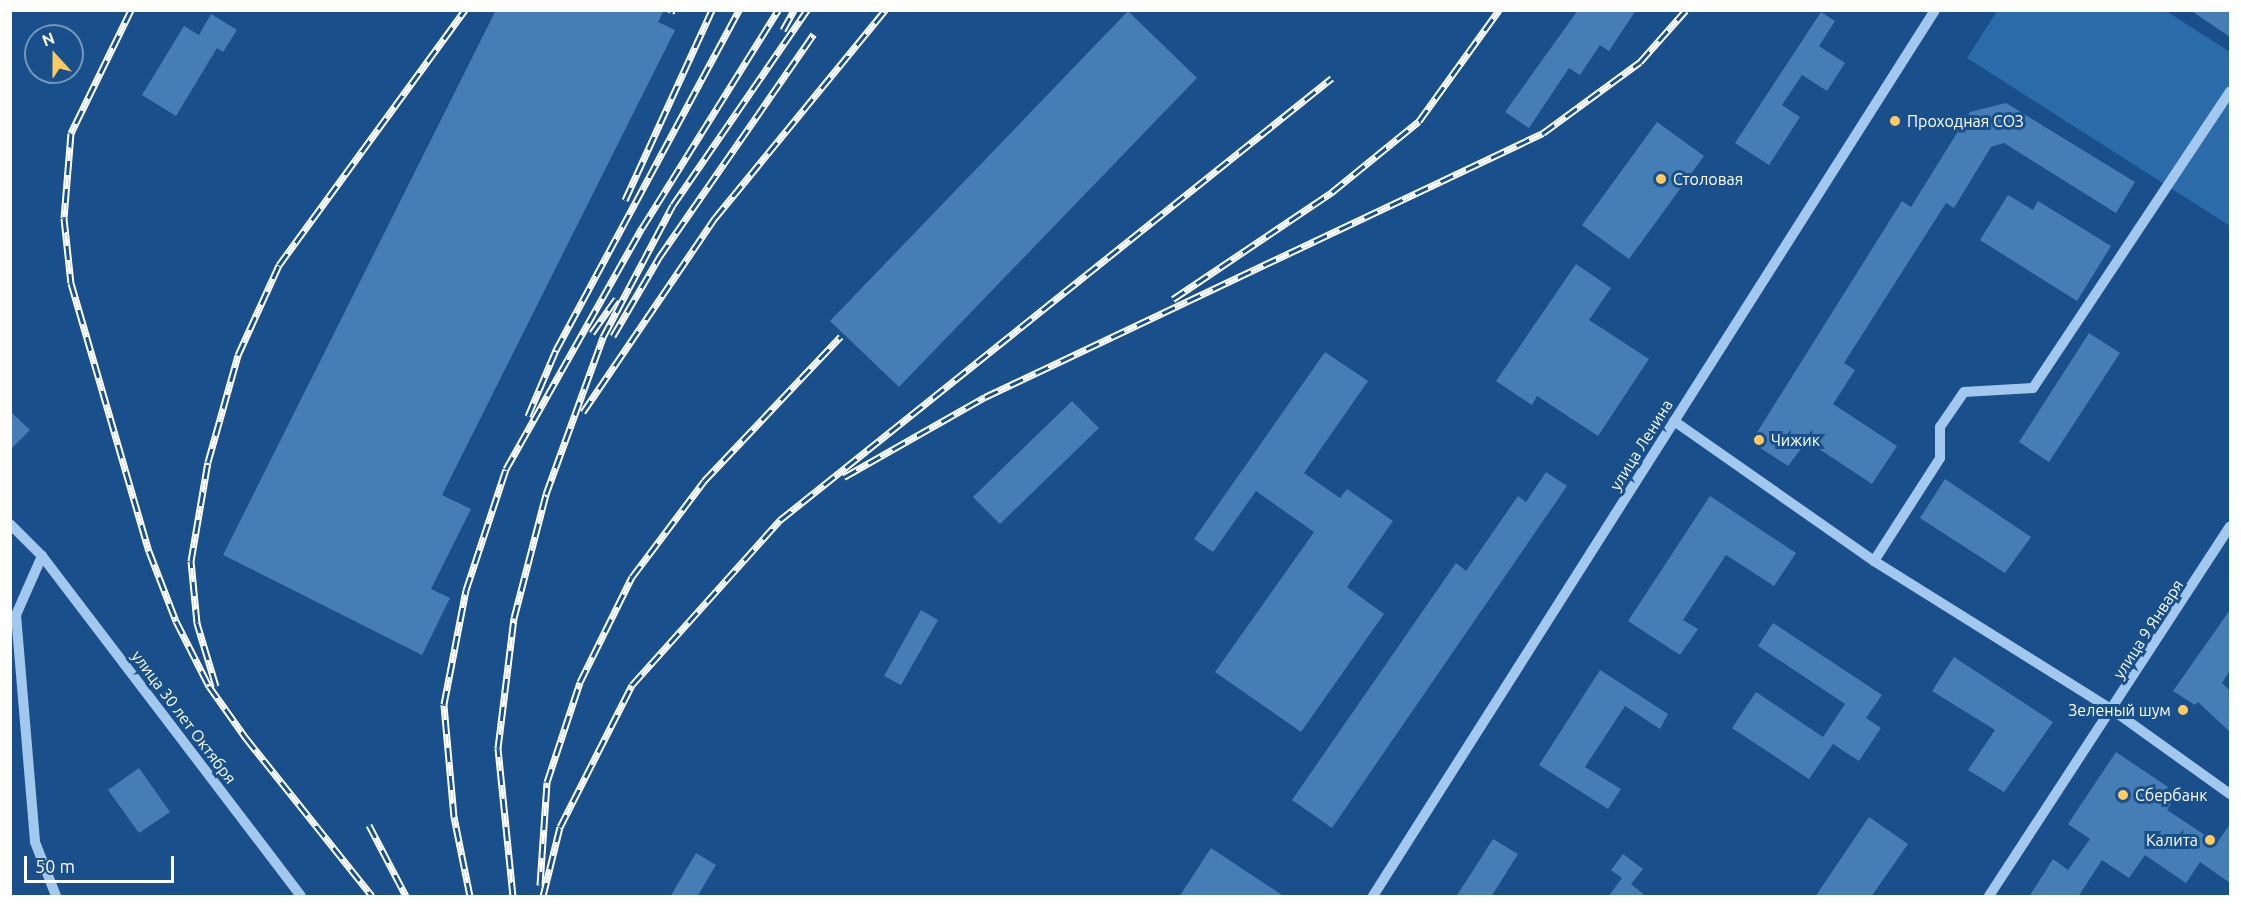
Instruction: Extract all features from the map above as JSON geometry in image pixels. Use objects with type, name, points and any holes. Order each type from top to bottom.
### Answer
[{"type":"street","name":"улица Ленина","points":[[1373,897],[1935,10]]},
{"type":"street","points":[[1874,561],[1940,458],[1940,427],[1964,392],[2033,388],[2230,91]]},
{"type":"street","points":[[1674,421],[1874,561],[2114,711],[2230,794]]},
{"type":"street","name":"улица 30 лет Октября","points":[[10,524],[42,556],[301,897]]},
{"type":"street","name":"улица 9 Января","points":[[1989,897],[2114,711],[2230,527]]},
{"type":"street","points":[[42,556],[16,615],[35,842],[56,897]]},
{"type":"shaded area","points":[[1997,11],[2166,11],[2230,52],[2230,226],[1967,58]]},
{"type":"building","points":[[496,10],[664,10],[658,22],[675,30],[442,495],[471,509],[431,589],[450,598],[422,655],[223,555]]},
{"type":"building","points":[[1578,10],[1636,10],[1609,51],[1600,45],[1580,75],[1569,68],[1529,128],[1505,112]]},
{"type":"building","points":[[2190,10],[2230,10],[2230,37]]},
{"type":"building","points":[[1128,11],[1197,78],[899,387],[830,321]]},
{"type":"building","points":[[1821,12],[1835,21],[1819,46],[1845,63],[1827,91],[1802,75],[1782,105],[1800,117],[1769,165],[1735,143]]},
{"type":"building","points":[[211,14],[237,30],[223,52],[217,48],[176,116],[142,95],[184,26],[199,35]]},
{"type":"building","points":[[2006,103],[2135,182],[2116,213],[2004,143],[1991,147],[1954,208],[1946,203],[1844,363],[1855,370],[1833,404],[1897,446],[1872,484],[1807,441],[1788,466],[1751,442],[1902,201],[1911,207],[1970,112]]},
{"type":"building","points":[[1657,122],[1704,156],[1629,259],[1582,225]]},
{"type":"building","points":[[2008,195],[2033,210],[2038,201],[2111,246],[2077,301],[1980,240]]},
{"type":"building","points":[[1576,264],[1611,288],[1589,320],[1649,359],[1598,436],[1537,396],[1532,405],[1496,381]]},
{"type":"building","points":[[2089,333],[2120,353],[2049,462],[2019,442]]},
{"type":"building","points":[[1325,352],[1368,381],[1304,473],[1340,498],[1347,489],[1393,521],[1347,587],[1384,614],[1301,732],[1215,672],[1314,532],[1256,491],[1213,552],[1194,539]]},
{"type":"building","points":[[1072,401],[1099,428],[1000,524],[973,497]]},
{"type":"building","points":[[10,411],[30,430],[10,450]]},
{"type":"building","points":[[1546,472],[1567,486],[1332,828],[1292,800],[1456,563],[1466,571],[1518,496],[1526,502]]},
{"type":"building","points":[[1945,479],[2031,537],[2005,573],[1920,518]]},
{"type":"building","points":[[1710,496],[1796,553],[1774,586],[1726,555],[1683,620],[1698,629],[1680,655],[1628,621]]},
{"type":"building","points":[[921,610],[938,620],[901,685],[884,676]]},
{"type":"building","points":[[2230,610],[2230,670],[2222,683],[2230,691],[2230,732],[2198,702],[2195,705],[2173,691]]},
{"type":"building","points":[[1773,623],[1882,695],[1866,718],[1881,728],[1859,761],[1833,744],[1809,779],[1732,728],[1756,692],[1823,737],[1845,704],[1758,646]]},
{"type":"building","points":[[1954,657],[2053,722],[2004,792],[1968,770],[1995,730],[1932,691]]},
{"type":"building","points":[[1600,670],[1668,714],[1660,729],[1625,706],[1585,767],[1621,789],[1608,809],[1539,765]]},
{"type":"building","points":[[2116,752],[2168,787],[2161,797],[2171,804],[2167,810],[2217,843],[2230,824],[2230,883],[2200,862],[2186,883],[2145,855],[2129,878],[2102,860],[2078,897],[2029,897],[2053,859],[2068,870],[2090,839],[2068,824]]},
{"type":"building","points":[[139,768],[170,812],[139,833],[108,790]]},
{"type":"building","points":[[1869,817],[1908,844],[1871,897],[1815,897]]},
{"type":"building","points":[[1493,839],[1518,854],[1491,897],[1456,897]]},
{"type":"building","points":[[1211,848],[1285,897],[1179,897]]},
{"type":"building","points":[[696,853],[716,865],[697,897],[670,897]]},
{"type":"building","points":[[1623,854],[1643,869],[1631,884],[1647,897],[1608,897],[1622,878],[1611,870]]},
{"type":"railway","points":[[131,10],[71,133],[64,218],[71,283],[149,551],[176,621],[209,686],[246,738],[372,896]]},
{"type":"railway","points":[[216,686],[197,623],[191,561],[208,462],[238,355],[279,265],[465,10]]},
{"type":"railway","points":[[625,200],[712,10]]},
{"type":"railway","points":[[528,416],[556,350],[739,10]]},
{"type":"railway","points":[[470,896],[454,817],[444,704],[466,590],[506,469],[642,228],[778,10]]},
{"type":"railway","points":[[783,30],[794,10]]},
{"type":"railway","points":[[513,896],[498,748],[514,618],[546,494],[603,337],[673,205],[807,10]]},
{"type":"railway","points":[[583,412],[715,218],[885,10]]},
{"type":"railway","points":[[1173,299],[1332,192],[1419,121],[1499,10]]},
{"type":"railway","points":[[844,477],[985,397],[1543,133],[1640,62],[1686,10]]},
{"type":"railway","points":[[613,336],[660,256],[814,34]]},
{"type":"railway","points":[[543,896],[560,827],[632,685],[780,520],[1332,78]]},
{"type":"railway","points":[[592,333],[616,299]]},
{"type":"railway","points":[[540,885],[547,782],[580,682],[632,577],[704,481],[841,336]]},
{"type":"railway","points":[[369,825],[406,896]]},
{"type":"place","name":"Проходная СОЗ","points":[[1895,121]]},
{"type":"place","name":"Столовая","points":[[1661,179]]},
{"type":"place","name":"Чижик","points":[[1759,440]]},
{"type":"place","name":"Зеленый шум","points":[[2183,710]]},
{"type":"place","name":"Сбербанк","points":[[2123,795]]},
{"type":"place","name":"Калита","points":[[2210,840]]}]
